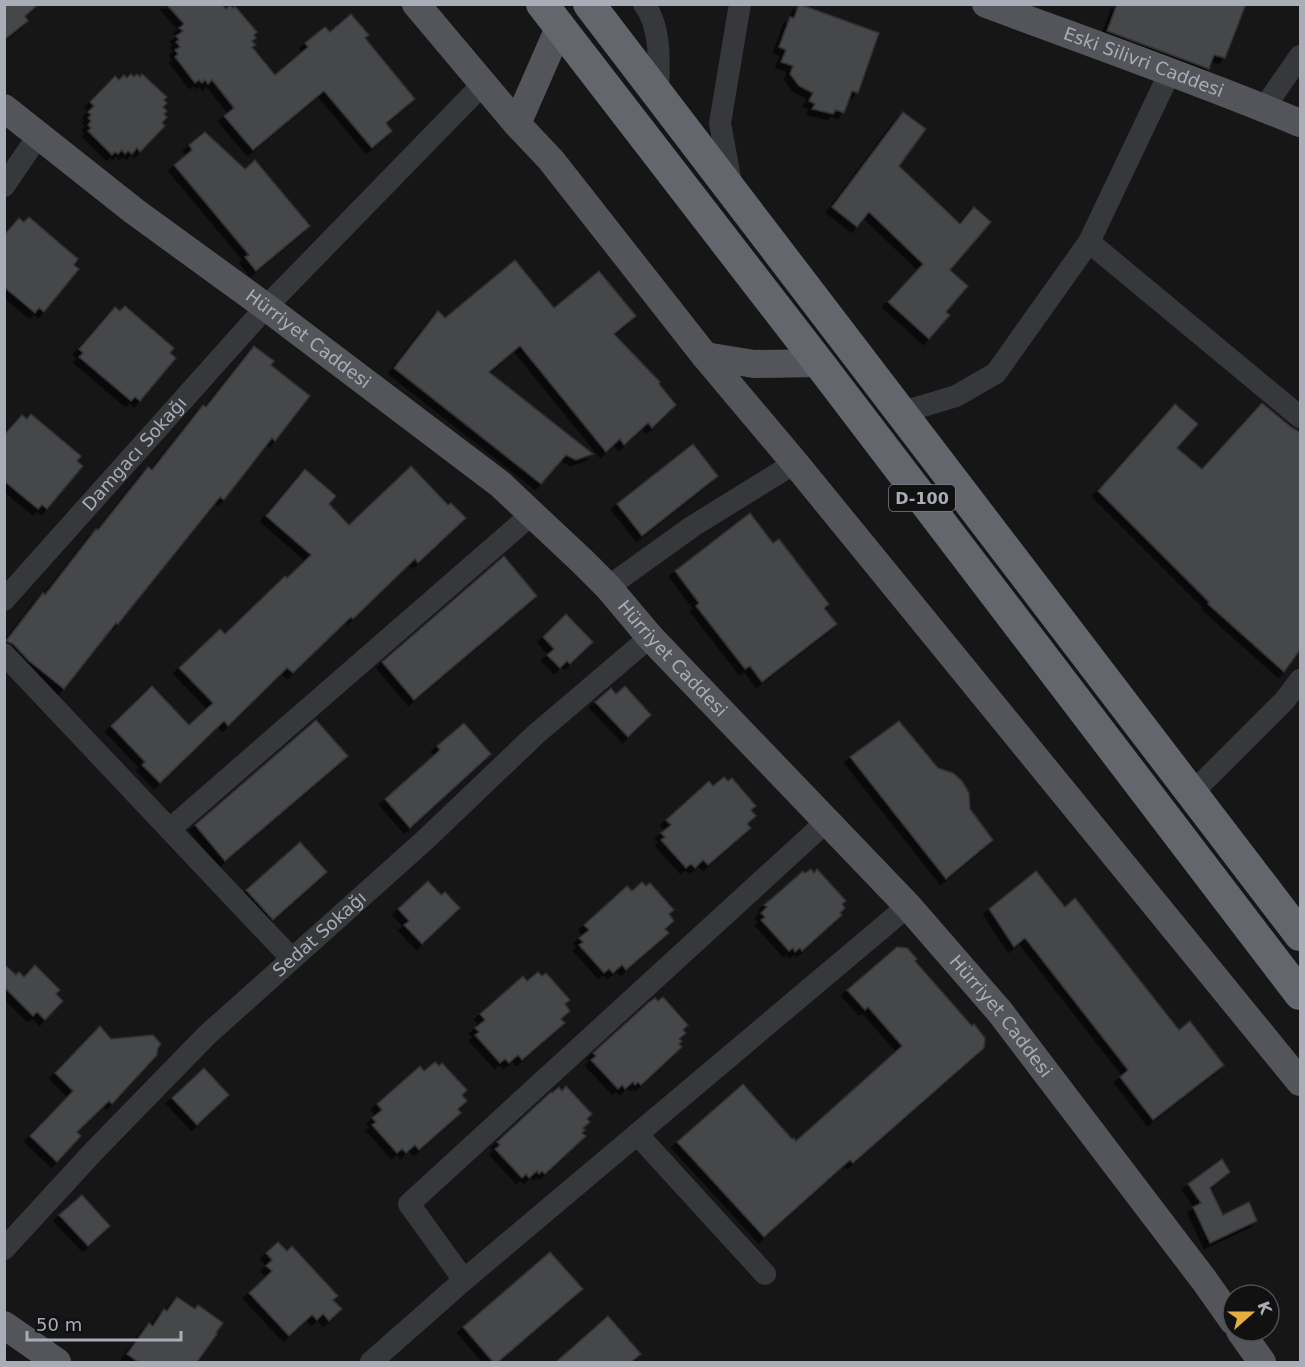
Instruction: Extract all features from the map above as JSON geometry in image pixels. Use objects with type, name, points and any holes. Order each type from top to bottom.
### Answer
[{"type":"highway","name":"D-100","points":[[589,4],[1300,935]]},
{"type":"highway","name":"D-100","points":[[551,16],[1300,994]]},
{"type":"main road","points":[[416,4],[517,124],[551,160],[705,356],[1300,1082]]},
{"type":"main road","name":"Eski Silivri Caddesi","points":[[986,4],[1201,82],[1300,123]]},
{"type":"main road","points":[[517,124],[551,16]]},
{"type":"main road","name":"Hürriyet Caddesi","points":[[4,108],[134,212],[500,484],[609,587],[650,637],[908,906],[1000,1012],[1221,1304]]},
{"type":"main road","points":[[705,356],[754,364],[819,363]]},
{"type":"main road","points":[[4,1325],[57,1362]]},
{"type":"main road","points":[[1249,1343],[1262,1362]]},
{"type":"street","points":[[644,4],[651,15],[660,60],[658,94]]},
{"type":"street","points":[[733,194],[720,123],[740,4]]},
{"type":"street","points":[[1264,108],[1300,56]]},
{"type":"street","points":[[900,413],[956,396],[996,373],[1089,242],[1170,72]]},
{"type":"street","name":"Damgacı Sokağı","points":[[7,593],[266,308],[483,84]]},
{"type":"street","points":[[4,186],[38,136]]},
{"type":"street","points":[[1089,242],[1300,417]]},
{"type":"street","points":[[609,587],[693,526],[795,463]]},
{"type":"street","points":[[170,829],[532,514]]},
{"type":"street","name":"Sedat Sokağı","points":[[4,1249],[207,1035],[426,840],[535,735],[650,637]]},
{"type":"street","points":[[4,654],[292,959]]},
{"type":"street","points":[[1191,793],[1293,703],[1300,680]]},
{"type":"street","points":[[464,1280],[410,1204],[827,821]]},
{"type":"street","points":[[371,1362],[464,1280],[908,906]]},
{"type":"street","points":[[637,1134],[765,1274]]},
{"type":"building","points":[[4,4],[39,4],[25,16],[28,21],[4,40]]},
{"type":"building","points":[[166,4],[222,4],[226,9],[230,5],[233,8],[235,6],[257,32],[254,35],[256,38],[252,41],[256,45],[252,47],[275,75],[308,47],[305,43],[325,27],[330,32],[351,14],[369,35],[365,38],[415,99],[386,123],[392,131],[372,148],[324,91],[253,150],[224,116],[234,108],[212,80],[208,84],[205,80],[202,83],[199,80],[195,83],[175,57],[178,54],[175,50],[180,47],[176,42],[179,40],[176,36],[183,31],[179,28],[184,24]]},
{"type":"building","points":[[799,4],[879,33],[858,93],[852,91],[844,113],[836,110],[833,114],[812,109],[815,104],[809,101],[813,93],[799,86],[790,74],[793,66],[781,62],[786,50],[779,47],[790,17],[794,18]]},
{"type":"building","points":[[1117,4],[1246,4],[1225,58],[1214,55],[1209,69],[1107,31]]},
{"type":"building","points":[[131,74],[134,77],[137,74],[140,77],[142,74],[167,97],[164,100],[167,103],[163,107],[167,111],[164,114],[167,117],[162,123],[165,126],[140,152],[137,148],[132,154],[128,151],[125,154],[122,150],[112,155],[88,131],[91,128],[88,125],[91,121],[88,118],[91,115],[88,112],[94,106],[90,102],[115,76],[119,80],[124,75],[127,78]]},
{"type":"building","points":[[903,112],[926,129],[899,166],[960,224],[974,207],[991,222],[950,270],[968,286],[946,312],[950,315],[929,339],[888,302],[923,264],[869,212],[857,227],[832,207]]},
{"type":"building","points":[[205,132],[245,169],[255,160],[310,226],[256,271],[245,257],[249,255],[174,165],[192,150],[189,145]]},
{"type":"building","points":[[29,217],[78,259],[74,265],[79,269],[44,312],[39,308],[35,313],[4,287],[4,235],[19,218],[24,222]]},
{"type":"building","points":[[515,260],[554,308],[599,271],[636,316],[614,334],[660,382],[659,384],[676,405],[652,428],[648,423],[624,445],[620,439],[606,452],[520,346],[489,372],[593,454],[576,460],[566,455],[541,484],[394,368],[438,311],[445,318]]},
{"type":"building","points":[[125,306],[174,348],[170,353],[176,358],[140,401],[135,397],[131,401],[79,357],[83,353],[79,349],[115,307],[120,311]]},
{"type":"building","points":[[254,346],[274,361],[271,365],[310,396],[275,441],[272,438],[224,500],[220,497],[64,689],[29,661],[13,644],[6,641],[148,467],[152,470],[203,405],[206,407]]},
{"type":"building","points":[[1262,403],[1300,432],[1300,650],[1284,672],[1208,604],[1209,602],[1098,491],[1175,404],[1198,424],[1177,448],[1202,469]]},
{"type":"building","points":[[31,414],[81,456],[77,461],[83,466],[47,509],[42,505],[38,509],[4,481],[4,435],[22,415],[27,419]]},
{"type":"building","points":[[693,444],[718,476],[642,536],[617,504]]},
{"type":"building","points":[[411,466],[448,505],[451,503],[466,518],[418,563],[415,559],[293,673],[287,668],[228,726],[224,721],[160,783],[142,765],[145,762],[111,726],[152,686],[189,725],[213,703],[179,668],[220,629],[225,634],[285,576],[287,578],[311,555],[266,516],[305,469],[336,496],[329,504],[349,525]]},
{"type":"building","points":[[750,513],[773,543],[779,539],[829,604],[824,608],[837,624],[762,682],[750,666],[745,669],[696,606],[699,603],[675,571]]},
{"type":"building","points":[[504,556],[537,596],[414,700],[382,662]]},
{"type":"building","points":[[566,614],[593,642],[570,664],[567,661],[560,668],[547,655],[554,649],[543,637]]},
{"type":"building","points":[[625,686],[651,715],[628,737],[595,702],[611,688],[616,694]]},
{"type":"building","points":[[316,720],[348,756],[225,861],[195,825]]},
{"type":"building","points":[[899,721],[938,768],[953,773],[962,781],[969,793],[970,809],[993,840],[946,879],[850,757]]},
{"type":"building","points":[[464,723],[491,754],[410,828],[385,799],[440,750],[437,746]]},
{"type":"building","points":[[724,777],[728,781],[732,778],[756,806],[751,810],[756,816],[747,824],[751,828],[708,865],[703,860],[695,868],[691,864],[686,868],[661,840],[665,837],[661,833],[671,825],[666,820],[709,781],[713,786]]},
{"type":"building","points":[[300,842],[327,872],[273,920],[246,890]]},
{"type":"building","points":[[811,869],[814,873],[817,869],[846,901],[842,904],[845,908],[840,913],[842,915],[802,951],[800,948],[795,952],[793,948],[789,951],[761,920],[765,917],[761,913],[767,907],[764,905],[803,871],[805,873]]},
{"type":"building","points":[[1036,871],[1065,907],[1075,898],[1179,1030],[1190,1021],[1224,1065],[1153,1120],[1120,1077],[1128,1070],[1025,938],[1014,947],[989,909]]},
{"type":"building","points":[[428,881],[441,895],[445,892],[460,908],[422,944],[404,925],[409,921],[398,909]]},
{"type":"building","points":[[642,882],[646,886],[650,883],[674,910],[669,914],[674,921],[665,929],[669,933],[626,970],[622,965],[613,973],[609,969],[604,973],[579,945],[583,942],[579,938],[589,930],[584,925],[627,886],[632,891]]},
{"type":"building","points":[[897,947],[907,948],[917,959],[915,961],[972,1026],[974,1024],[985,1038],[984,1048],[853,1163],[850,1160],[764,1237],[677,1142],[743,1084],[796,1141],[902,1046],[868,1007],[865,1010],[847,990]]},
{"type":"building","points":[[4,964],[16,975],[19,972],[24,977],[35,965],[60,990],[56,994],[63,1001],[45,1020],[37,1012],[33,1016],[4,987]]},
{"type":"building","points":[[538,972],[542,976],[546,973],[570,1000],[565,1004],[570,1011],[561,1019],[565,1023],[522,1060],[518,1055],[509,1063],[505,1059],[500,1063],[475,1035],[479,1032],[475,1028],[485,1020],[480,1014],[523,976],[527,981]]},
{"type":"building","points":[[663,997],[688,1025],[683,1030],[686,1033],[679,1039],[682,1041],[679,1044],[682,1047],[641,1085],[638,1082],[635,1085],[633,1082],[625,1089],[622,1085],[618,1089],[591,1060],[596,1056],[593,1053],[648,1003],[655,998],[658,1001]]},
{"type":"building","points":[[100,1026],[111,1039],[153,1035],[161,1044],[157,1055],[112,1104],[109,1101],[77,1132],[81,1136],[57,1162],[30,1136],[73,1091],[55,1073]]},
{"type":"building","points":[[435,1062],[439,1066],[442,1063],[467,1090],[462,1095],[467,1101],[458,1109],[461,1113],[419,1150],[415,1145],[406,1153],[402,1149],[397,1153],[372,1125],[376,1122],[372,1118],[382,1110],[377,1104],[420,1066],[424,1071]]},
{"type":"building","points":[[204,1068],[229,1095],[197,1125],[172,1098]]},
{"type":"building","points":[[566,1086],[592,1114],[587,1119],[590,1122],[583,1128],[585,1130],[582,1133],[586,1136],[545,1174],[542,1171],[539,1174],[537,1171],[529,1178],[526,1174],[522,1178],[495,1149],[500,1145],[497,1142],[551,1092],[559,1087],[562,1091]]},
{"type":"building","points":[[1222,1159],[1230,1172],[1210,1188],[1223,1215],[1249,1202],[1257,1221],[1210,1243],[1193,1207],[1201,1203],[1188,1184]]},
{"type":"building","points":[[82,1195],[110,1226],[88,1246],[59,1215]]},
{"type":"building","points":[[278,1242],[287,1251],[292,1246],[338,1296],[333,1300],[342,1309],[329,1321],[323,1314],[317,1320],[312,1315],[289,1336],[249,1293],[272,1271],[266,1266],[272,1260],[266,1253]]},
{"type":"building","points":[[550,1252],[583,1289],[498,1362],[493,1362],[463,1327]]},
{"type":"building","points":[[177,1297],[195,1309],[198,1305],[223,1323],[197,1362],[138,1362],[127,1354],[149,1323],[153,1326],[164,1309],[167,1311]]},
{"type":"building","points":[[608,1316],[641,1354],[631,1362],[556,1362]]}]
